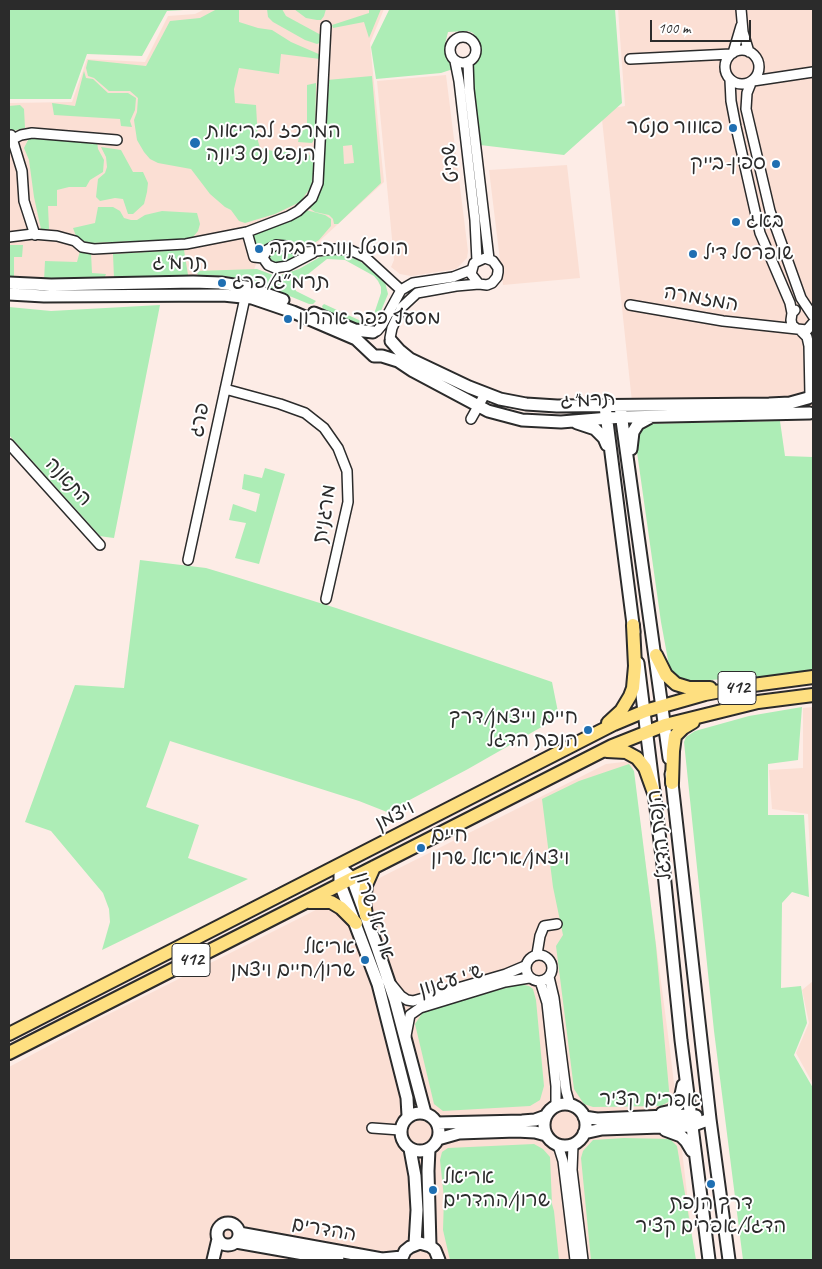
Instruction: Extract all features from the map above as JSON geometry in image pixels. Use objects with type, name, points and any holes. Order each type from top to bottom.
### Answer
[{"type":"main road","points":[[586,739],[617,715],[630,696],[634,678],[633,625]]},
{"type":"main road","points":[[656,655],[666,675],[676,684],[690,688],[735,688]]},
{"type":"main road","name":"ויצמן","points":[[9,1034],[614,724],[663,705],[735,688],[813,677]]},
{"type":"main road","name":"ויצמן","points":[[9,1053],[597,754],[665,725],[758,702],[813,695]]},
{"type":"main road","points":[[672,783],[674,742],[678,732],[688,724],[710,714]]},
{"type":"main road","points":[[597,754],[620,750],[632,754],[646,768],[654,793]]},
{"type":"main road","points":[[304,902],[331,902],[361,919],[366,885],[374,867]]},
{"type":"street","points":[[741,9],[742,23],[749,52]]},
{"type":"street","points":[[742,23],[732,53],[725,62],[724,67],[730,80],[730,94],[736,127],[760,233],[790,303],[792,325],[807,337],[809,346],[810,396],[806,407],[812,414]]},
{"type":"street","points":[[9,237],[35,234],[57,236],[75,241],[82,247],[94,249],[186,244],[247,232],[298,211],[306,205],[316,191],[319,175],[326,26]]},
{"type":"street","points":[[462,37],[472,40],[476,49],[475,55],[468,62],[464,64],[455,61],[451,56],[450,45],[457,38],[462,37]]},
{"type":"street","points":[[630,59],[700,56],[743,50],[749,52],[771,74],[786,76]]},
{"type":"street","points":[[700,56],[714,60],[724,67]]},
{"type":"street","name":"שביט","points":[[455,61],[475,220],[477,261]]},
{"type":"street","name":"שביט","points":[[468,62],[469,89],[489,259]]},
{"type":"street","points":[[759,64],[758,73],[747,93],[746,109],[770,211],[796,285],[812,321],[813,337]]},
{"type":"street","points":[[730,80],[739,84],[813,72]]},
{"type":"street","points":[[35,234],[24,201],[22,171],[12,137],[32,133],[117,140]]},
{"type":"street","points":[[247,232],[254,257],[263,258],[268,265],[275,268],[288,266],[315,252]]},
{"type":"street","points":[[263,258],[267,250],[276,245],[301,251],[315,252],[334,249],[358,252],[402,290]]},
{"type":"street","points":[[390,339],[392,328],[402,307],[417,293],[447,287],[492,283],[497,277],[498,268],[493,260],[480,259],[477,261],[472,270],[473,278],[479,284]]},
{"type":"street","points":[[375,332],[383,332],[392,344],[389,352],[382,356],[374,356],[367,350],[366,342],[370,334],[382,325],[402,290],[413,283],[453,277],[472,270]]},
{"type":"street","name":"תרמ\"ג","points":[[9,283],[58,285],[220,283],[294,312],[356,340],[367,350]]},
{"type":"street","name":"תרמ\"ג","points":[[9,294],[44,296],[201,295],[246,292],[278,298],[355,330],[375,332]]},
{"type":"street","name":"פרג","points":[[188,560],[246,292]]},
{"type":"street","name":"המזמרה","points":[[630,305],[765,327],[799,330]]},
{"type":"street","name":"המזמרה","points":[[765,327],[778,325],[799,308],[812,321]]},
{"type":"street","points":[[799,330],[812,321]]},
{"type":"street","name":"תרמ\"ג","points":[[390,339],[399,350],[413,361],[485,394],[526,404],[605,406],[621,412],[651,418],[812,414]]},
{"type":"street","name":"תרמ\"ג","points":[[382,356],[398,361],[477,406],[502,416],[522,420],[568,421],[606,419],[621,412],[769,404],[790,402],[810,396]]},
{"type":"street","name":"מרגנית","points":[[224,390],[263,399],[305,413],[324,428],[338,448],[347,471],[348,502],[326,599]]},
{"type":"street","points":[[471,419],[485,394]]},
{"type":"street","name":"הנפת הדגל","points":[[605,406],[647,732],[690,1121],[709,1260]]},
{"type":"street","name":"הנפת הדגל","points":[[621,412],[663,705],[710,1119],[729,1260]]},
{"type":"street","points":[[631,481],[633,432],[638,424],[651,418]]},
{"type":"street","points":[[568,421],[595,429],[604,438],[611,454]]},
{"type":"street","name":"התאנה","points":[[9,444],[100,545]]},
{"type":"street","name":"אריאל שרון","points":[[339,866],[389,981],[425,1113]]},
{"type":"street","name":"אריאל שרון","points":[[361,919],[407,1098],[408,1116]]},
{"type":"street","points":[[537,954],[544,926],[557,924]]},
{"type":"street","points":[[544,979],[529,978],[525,966],[528,959],[537,954],[544,956],[550,961],[552,970],[544,979],[556,1086],[556,1106]]},
{"type":"street","name":"ש\"י עגנון","points":[[389,981],[401,996],[413,1001],[506,974],[525,966]]},
{"type":"street","name":"ש\"י עגנון","points":[[406,1041],[408,1020],[415,1010],[506,982],[529,978]]},
{"type":"street","points":[[544,979],[554,998],[566,1091],[570,1105]]},
{"type":"street","points":[[649,1122],[679,1104],[682,1095],[684,1069]]},
{"type":"street","points":[[437,1123],[535,1120],[546,1116],[556,1106],[570,1105],[578,1109],[584,1117],[586,1128],[582,1138],[573,1145],[566,1146],[558,1145],[549,1140],[544,1126],[546,1116]]},
{"type":"street","points":[[438,1139],[439,1128],[437,1123],[434,1118],[425,1113],[413,1113],[408,1116],[400,1130],[402,1141],[410,1148],[419,1151],[429,1149],[438,1139],[459,1133],[516,1131],[535,1132],[546,1135]]},
{"type":"street","name":"אפרים קציר","points":[[584,1117],[649,1122],[710,1119]]},
{"type":"street","points":[[649,1122],[681,1136],[690,1148],[696,1168]]},
{"type":"street","name":"אפרים קציר","points":[[584,1133],[649,1122]]},
{"type":"street","points":[[372,1128],[400,1130]]},
{"type":"street","points":[[558,1145],[563,1161],[575,1260]]},
{"type":"street","points":[[573,1145],[572,1170],[583,1260]]},
{"type":"street","points":[[410,1148],[415,1176],[417,1210],[415,1244]]},
{"type":"street","points":[[429,1149],[430,1246]]},
{"type":"street","points":[[213,1260],[230,1240]]},
{"type":"street","points":[[218,1260],[230,1240]]},
{"type":"street","name":"ההדרים","points":[[230,1240],[382,1259],[402,1258]]},
{"type":"street","name":"ההדרים","points":[[230,1240],[338,1260]]},
{"type":"street","points":[[402,1258],[405,1251],[415,1244],[420,1244],[430,1246],[435,1250],[440,1260]]},
{"type":"shaded area","name":"המרכז לבריאות הנפש נס ציונה","points":[[205,9],[384,9],[370,43],[384,182],[314,246],[276,243],[262,248],[252,275],[31,280],[9,277],[9,103],[72,102],[87,59],[145,62],[168,16],[195,14]]},
{"type":"shaded area","points":[[618,9],[813,9],[813,417],[634,421],[601,110],[625,106]]},
{"type":"shaded area","points":[[446,75],[468,251],[467,258],[456,269],[411,276],[400,274],[391,267],[394,260],[377,81]]},
{"type":"shaded area","points":[[567,165],[580,278],[503,285],[489,170]]},
{"type":"shaded area","points":[[813,707],[813,908],[808,814],[772,809],[769,770],[803,768],[803,708]]},
{"type":"shaded area","points":[[632,761],[670,1050],[695,1260],[9,1260],[9,1067],[93,1022],[606,764]]},
{"type":"shaded area","points":[[813,981],[813,1084],[796,1053],[809,1023],[802,990]]},
{"type":"green space","points":[[9,9],[200,9],[167,11],[142,56],[87,54],[71,99],[9,99]]},
{"type":"green space","points":[[217,9],[239,9],[239,22],[272,30],[291,42],[321,55],[320,59],[281,54],[279,74],[239,68],[234,89],[235,103],[256,105],[260,148],[273,151],[308,153],[315,163],[311,187],[300,202],[275,214],[245,223],[239,221],[231,210],[210,194],[191,169],[158,163],[150,159],[137,140],[134,120],[137,112],[138,98],[130,91],[109,91],[94,78],[88,76],[86,68],[88,60],[146,66],[170,21],[200,18]]},
{"type":"green space","points":[[267,9],[282,9],[286,16],[321,35],[322,42],[317,44],[305,40],[273,22],[268,17]]},
{"type":"green space","points":[[294,9],[326,9],[321,20],[317,20],[306,18]]},
{"type":"green space","points":[[369,9],[381,9],[369,38],[364,22],[333,28],[332,25],[369,13]]},
{"type":"green space","points":[[391,9],[615,9],[622,103],[564,155],[480,145],[471,66],[478,60],[479,41],[473,33],[468,31],[448,32],[445,44],[447,56],[453,69],[441,73],[376,79],[371,47]]},
{"type":"green space","points":[[84,71],[86,78],[93,79],[108,93],[128,93],[136,98],[135,110],[130,121],[132,127],[121,126],[120,119],[54,115],[52,103],[75,106]]},
{"type":"green space","points":[[372,76],[381,183],[338,224],[334,224],[333,219],[329,215],[315,212],[309,208],[321,191],[323,180],[327,80]],"holes":[[[352,145],[354,163],[344,164],[343,146]]]},
{"type":"green space","points":[[316,83],[315,138],[312,143],[298,142],[300,132],[304,130],[307,123],[307,85]]},
{"type":"green space","points":[[20,105],[24,109],[25,128],[9,132],[9,106]]},
{"type":"green space","points":[[29,138],[97,141],[98,149],[104,160],[103,172],[90,180],[86,187],[69,187],[57,190],[57,206],[48,206],[49,229],[41,229],[29,160],[24,148]]},
{"type":"green space","points":[[101,147],[121,150],[133,172],[143,172],[148,183],[147,192],[144,204],[133,214],[128,214],[123,199],[115,198],[100,201],[96,197],[98,179],[105,173],[107,167],[106,157]]},
{"type":"green space","points":[[98,207],[113,207],[120,211],[124,218],[131,220],[137,220],[145,215],[162,211],[197,213],[200,224],[198,231],[193,237],[186,239],[91,243],[83,241],[76,236],[73,228],[95,223]]},
{"type":"green space","points":[[306,210],[325,215],[331,219],[331,226],[319,240],[311,245],[278,239],[259,247],[253,244],[251,235],[297,217]]},
{"type":"green space","points":[[9,245],[23,245],[22,257],[14,257],[14,278],[9,277]]},
{"type":"green space","points":[[280,249],[297,256],[281,263],[268,259],[268,254],[273,250]]},
{"type":"green space","points":[[184,250],[188,275],[114,278],[113,254]]},
{"type":"green space","points":[[80,251],[91,253],[92,273],[106,274],[104,279],[44,281],[45,261],[77,262]]},
{"type":"green space","points":[[334,254],[358,260],[381,276],[385,282],[388,294],[378,318],[373,324],[365,326],[353,324],[323,309],[322,306],[324,304],[361,321],[365,321],[374,314],[381,293],[378,281],[374,276],[345,260],[327,259],[297,283],[296,291],[316,301],[313,304],[265,286],[226,276],[198,275],[196,271],[257,269],[273,275],[281,275],[299,269],[320,257]]},
{"type":"green space","points":[[160,305],[114,538],[100,536],[9,435],[9,307],[51,311]]},
{"type":"green space","points":[[780,421],[785,456],[813,457],[813,671],[761,677],[692,681],[678,679],[670,671],[661,622],[635,438],[643,424]]},
{"type":"green space","points":[[265,468],[285,474],[259,564],[235,558],[246,523],[229,520],[233,504],[256,512],[260,494],[242,489],[244,474],[262,478]]},
{"type":"green space","points":[[140,560],[206,568],[336,608],[552,682],[559,717],[468,769],[387,812],[359,801],[170,741],[146,807],[199,825],[188,858],[248,879],[102,950],[110,922],[109,909],[103,893],[51,831],[25,822],[75,685],[124,688]]},
{"type":"green space","points":[[802,707],[798,760],[768,764],[768,815],[804,815],[809,897],[792,892],[782,903],[781,988],[801,986],[807,1023],[794,1055],[813,1088],[813,1260],[743,1260],[714,1031],[684,742],[686,737],[695,731],[749,716]]},
{"type":"green space","points":[[629,764],[634,771],[656,946],[670,1101],[661,1106],[593,1107],[584,1104],[574,1089],[556,946],[563,935],[553,887],[542,799],[579,781]]},
{"type":"green space","points":[[519,984],[533,989],[536,1000],[544,1086],[540,1100],[530,1106],[443,1111],[434,1104],[415,1024],[423,1012]]},
{"type":"green space","points":[[624,1138],[670,1139],[677,1146],[696,1260],[591,1260],[581,1158],[583,1151],[593,1140]]},
{"type":"green space","points":[[534,1144],[543,1149],[550,1157],[552,1204],[559,1260],[450,1260],[443,1230],[444,1198],[440,1160],[442,1152],[448,1148]]},
{"type":"place","name":"פאוור סנטר","points":[[733,128]]},
{"type":"place","name":"המרכז לבריאות הנפש נס ציונה","points":[[195,143]]},
{"type":"place","name":"ספין-בייק","points":[[776,164]]},
{"type":"place","name":"באג","points":[[736,222]]},
{"type":"place","name":"הוסטל נווה רבקה","points":[[259,249]]},
{"type":"place","name":"שופרסל דיל","points":[[693,254]]},
{"type":"place","name":"תרמ״ג/פרג","points":[[222,283]]},
{"type":"place","name":"מסעף כפר אהרון","points":[[288,319]]},
{"type":"place","name":"חיים וייצמן/דרך הנפת הדגל","points":[[588,730]]},
{"type":"place","name":"חיים ויצמן/אריאל שרון","points":[[421,848]]},
{"type":"place","name":"אריאל שרון/חיים ויצמן","points":[[365,960]]},
{"type":"place","name":"דרך הנפת הדגל/אפרים קציר","points":[[711,1184]]},
{"type":"place","name":"אריאל שרון/ההדרים","points":[[433,1190]]}]
